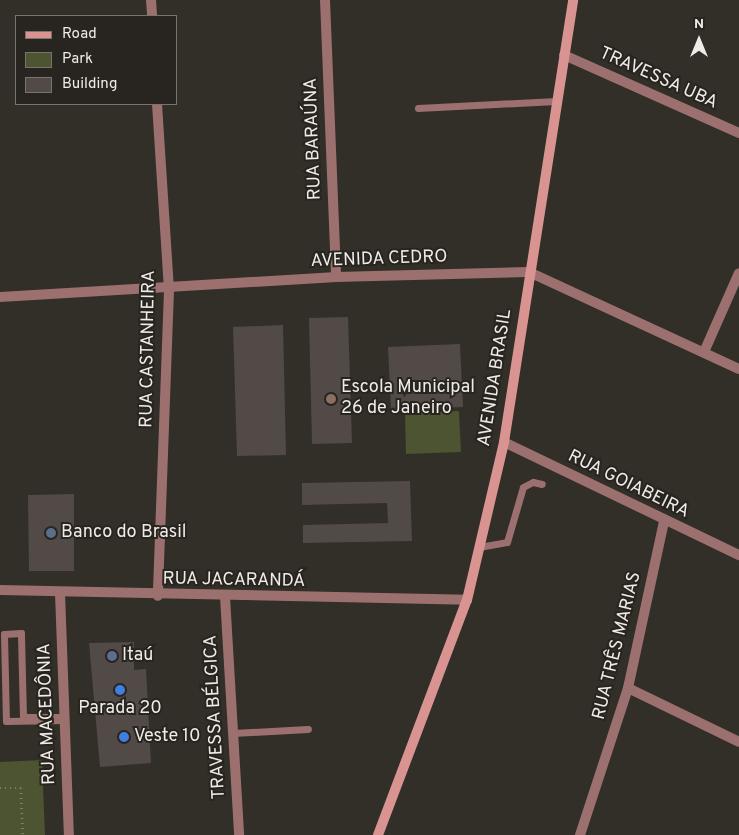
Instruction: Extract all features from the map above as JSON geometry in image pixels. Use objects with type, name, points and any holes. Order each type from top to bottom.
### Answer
[{"type":"main road","name":"AVENIDA BRASIL","points":[[378,835],[467,600],[504,442],[529,272],[573,0]]},
{"type":"street","points":[[151,0],[152,15]]},
{"type":"street","name":"RUA BARAÚNA","points":[[325,0],[336,277]]},
{"type":"street","name":"TRAVESSA UBA","points":[[564,55],[739,133]]},
{"type":"street","name":"RUA CASTANHEIRA","points":[[157,105],[169,290],[158,596]]},
{"type":"street","name":"AVENIDA CEDRO","points":[[0,297],[169,290],[336,277],[529,272],[739,369]]},
{"type":"street","points":[[704,352],[739,273]]},
{"type":"street","name":"RUA GOIABEIRA","points":[[504,442],[739,556]]},
{"type":"street","name":"RUA TRÊS MARIAS","points":[[580,835],[628,688],[664,521]]},
{"type":"street","name":"RUA JACARANDÁ","points":[[0,590],[158,596],[467,600]]},
{"type":"street","name":"RUA MACEDÔNIA","points":[[60,592],[70,835]]},
{"type":"street","name":"TRAVESSA BÉLGICA","points":[[225,597],[239,835]]},
{"type":"street","points":[[628,688],[739,742]]},
{"type":"lane","points":[[418,108],[556,101]]},
{"type":"lane","points":[[479,547],[507,542],[523,487],[533,482],[542,484]]},
{"type":"lane","points":[[21,633],[23,717],[65,718],[6,721],[4,634],[21,633]]},
{"type":"lane","points":[[233,733],[308,729]]},
{"type":"path","points":[[0,788],[21,788],[23,835]]},
{"type":"green space","points":[[459,411],[461,452],[406,454],[405,413]]},
{"type":"green space","points":[[42,760],[45,835],[0,835],[0,762]]},
{"type":"building","points":[[348,317],[352,443],[312,444],[309,318]]},
{"type":"building","points":[[283,325],[286,455],[237,456],[233,327]]},
{"type":"building","points":[[460,344],[463,407],[391,410],[388,347]]},
{"type":"building","points":[[410,481],[412,541],[303,543],[303,525],[388,523],[387,503],[302,505],[302,483]]},
{"type":"building","name":"Banco do Brasil","points":[[74,494],[74,571],[29,571],[28,495]]},
{"type":"building","points":[[134,642],[134,670],[146,669],[151,763],[100,767],[89,643]]},
{"type":"place","name":"Escola Municipal 26 de Janeiro","points":[[331,399]]},
{"type":"place","name":"Banco do Brasil","points":[[51,533]]},
{"type":"place","name":"Itaú","points":[[112,656]]},
{"type":"place","name":"Parada 20","points":[[120,690]]},
{"type":"place","name":"Veste 10","points":[[124,737]]}]
